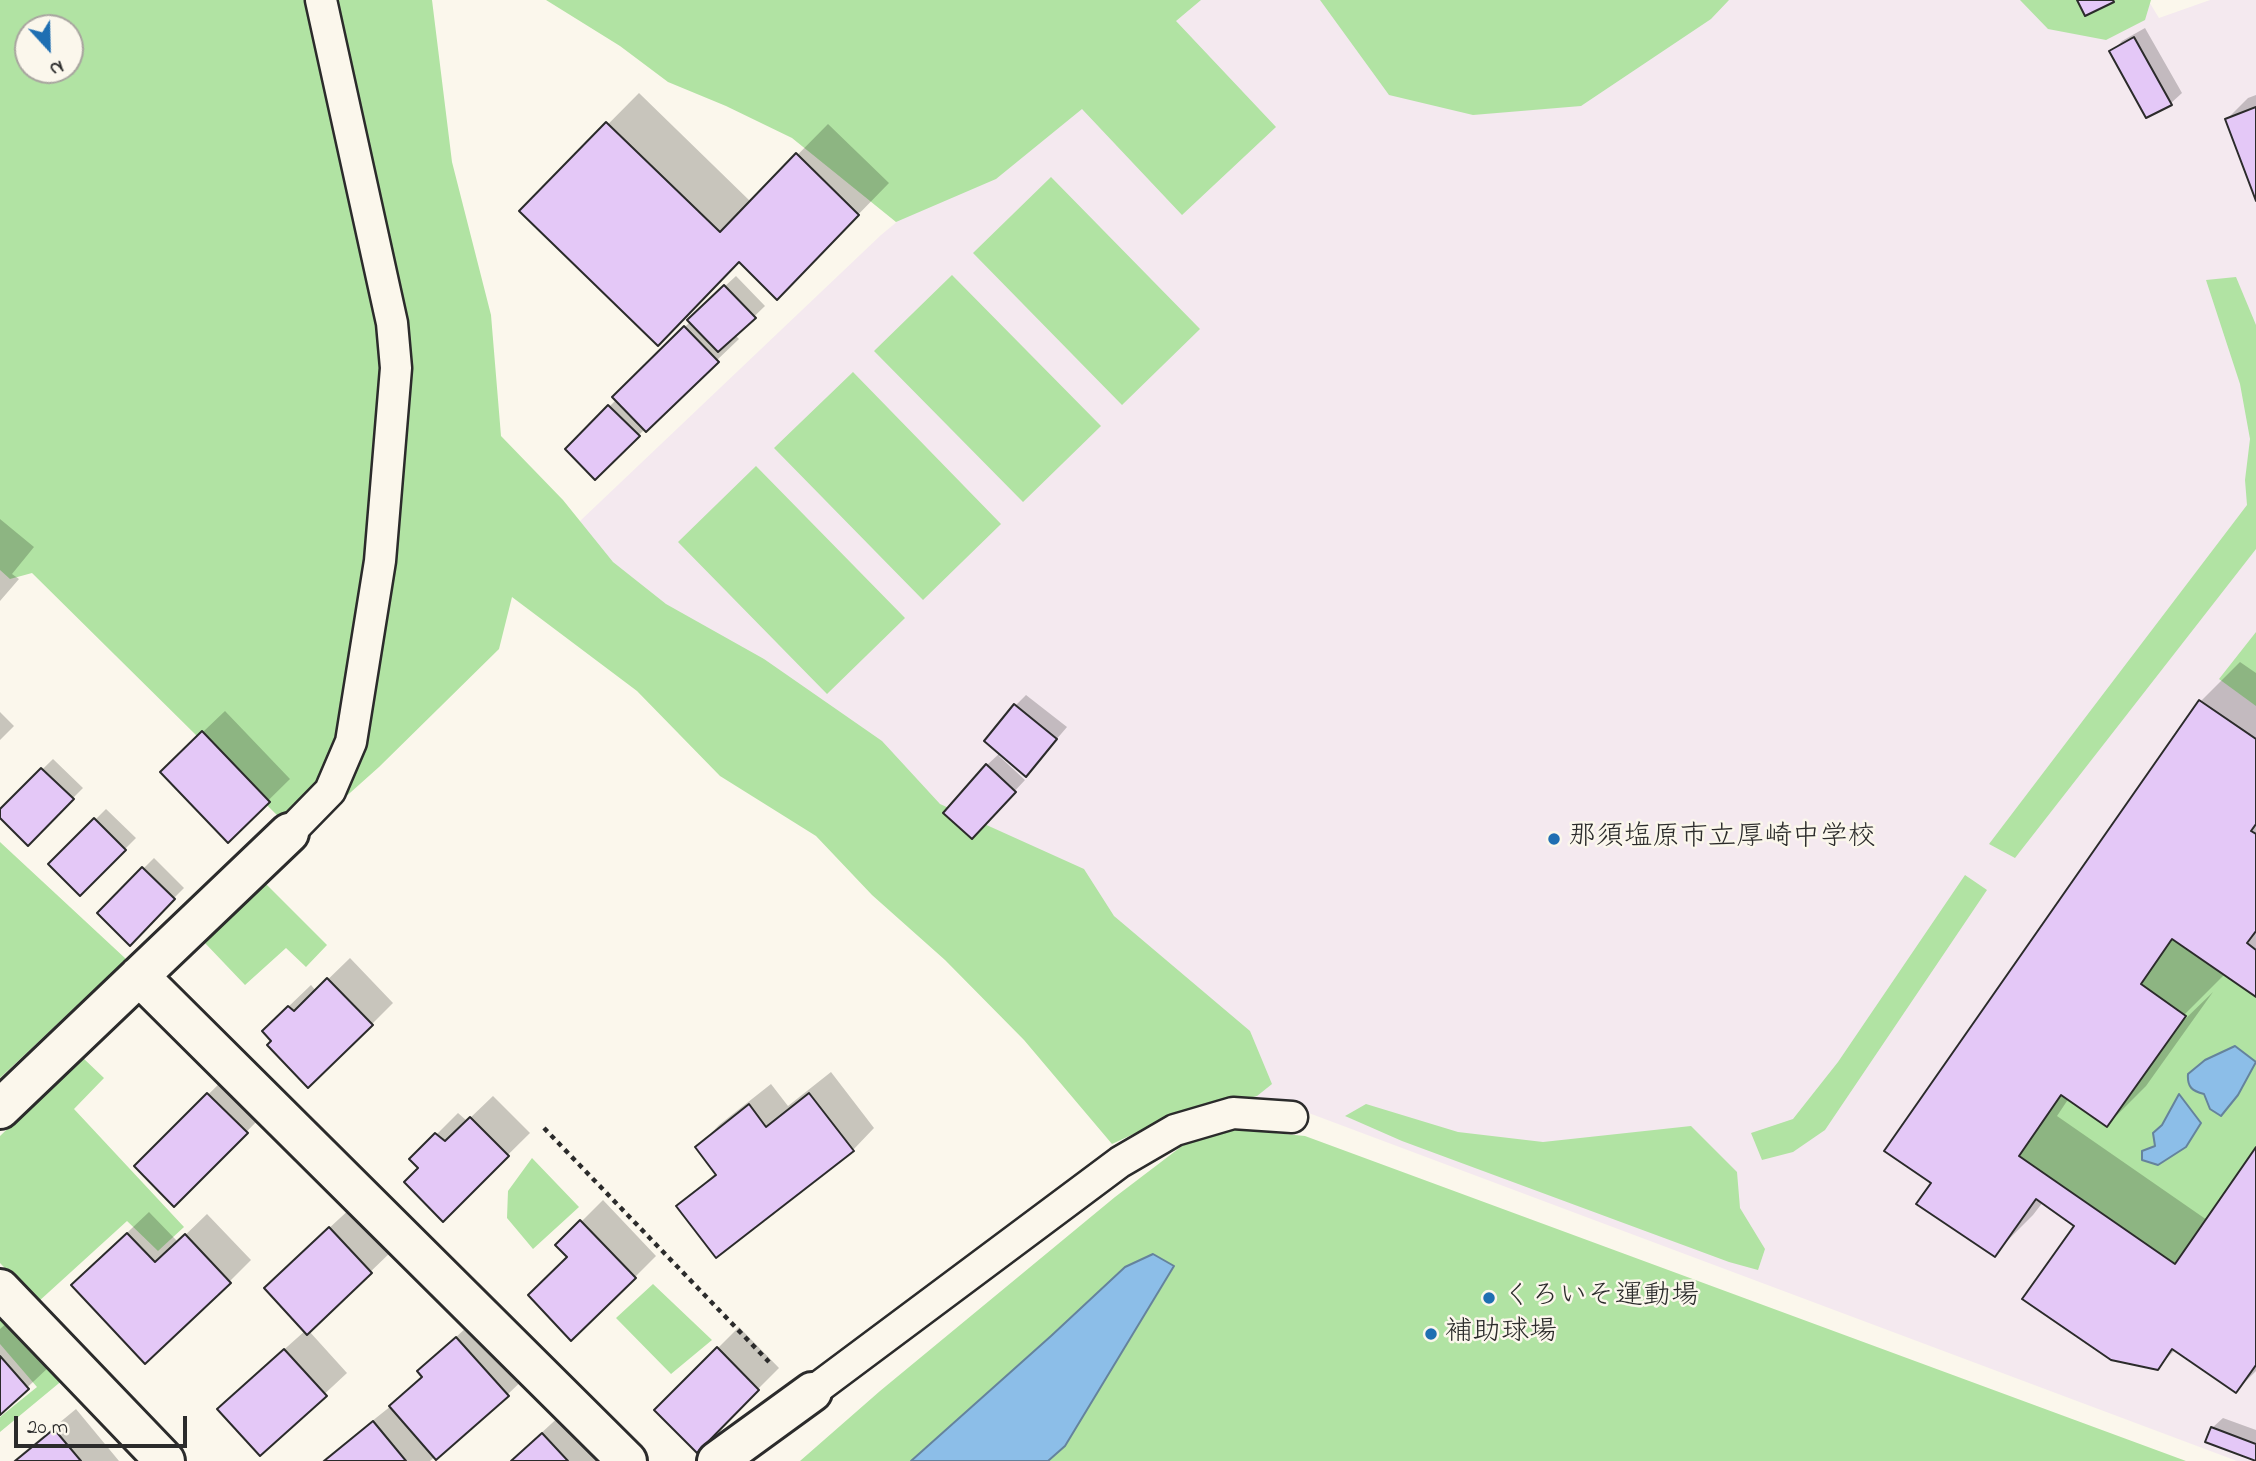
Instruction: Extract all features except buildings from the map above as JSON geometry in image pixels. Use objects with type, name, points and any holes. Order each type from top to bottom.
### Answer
[{"type":"street","points":[[0,1109],[289,833]]},
{"type":"street","points":[[139,976],[627,1461]]},
{"type":"street","points":[[0,1289],[164,1461]]},
{"type":"street","points":[[717,1461],[808,1395]]},
{"type":"lane","points":[[289,833],[330,791],[351,742],[380,561],[396,368],[391,323],[321,0]]},
{"type":"lane","points":[[808,1395],[1131,1155],[1175,1130],[1233,1113],[1292,1117]]},
{"type":"path","points":[[544,1128],[808,1395]]},
{"type":"shaded area","name":"那須塩原市立厚崎中学校","points":[[1166,0],[2148,0],[2159,18],[2210,0],[2256,0],[2256,1461],[2237,1461],[1290,1106],[1187,1100],[519,579],[881,235]]},
{"type":"green space","points":[[0,0],[432,0],[452,162],[491,315],[501,436],[563,500],[613,562],[666,604],[764,659],[882,741],[940,804],[1084,869],[1114,916],[1250,1031],[1272,1084],[1257,1096],[1168,1118],[1112,1144],[1024,1040],[945,960],[872,895],[816,836],[720,776],[637,691],[512,597],[499,649],[379,767],[304,834],[283,821],[32,573],[10,579],[0,570]]},
{"type":"green space","points":[[546,0],[1201,0],[1176,21],[1276,127],[1182,215],[1082,109],[996,179],[896,222],[792,138],[668,82],[620,46]]},
{"type":"green space","points":[[1320,0],[1729,0],[1711,19],[1581,106],[1473,115],[1389,95]]},
{"type":"green space","points":[[2020,0],[2151,0],[2145,20],[2106,40],[2048,29]]},
{"type":"green space","points":[[1051,177],[1200,329],[1122,405],[973,253]]},
{"type":"green space","points":[[952,275],[1101,426],[1023,502],[874,351]]},
{"type":"green space","points":[[2236,277],[2256,325],[2256,549],[2015,858],[1989,844],[2247,505],[2245,480],[2250,439],[2240,384],[2206,280]]},
{"type":"green space","points":[[853,372],[1001,524],[923,600],[774,448]]},
{"type":"green space","points":[[756,466],[905,618],[827,694],[678,542]]},
{"type":"green space","points":[[2256,632],[2256,706],[2219,679]]},
{"type":"green space","points":[[0,842],[126,959],[0,1078]]},
{"type":"green space","points":[[1965,875],[1987,890],[1825,1130],[1793,1152],[1762,1160],[1751,1133],[1793,1119],[1838,1062]]},
{"type":"green space","points":[[264,882],[327,945],[306,967],[286,948],[245,985],[204,942]]},
{"type":"green space","points":[[2172,939],[2256,997],[2256,1147],[2175,1264],[2019,1156],[2061,1095],[2107,1127],[2185,1016],[2141,984]],"holes":[[[2179,1095],[2158,1165],[2154,1133],[2162,1125]]]},
{"type":"green space","points":[[82,1057],[104,1078],[74,1109],[184,1227],[158,1251],[127,1221],[38,1302],[0,1263],[0,1136]]},
{"type":"green space","points":[[1366,1104],[1458,1132],[1543,1142],[1691,1126],[1737,1172],[1740,1208],[1765,1249],[1758,1270],[1729,1262],[1402,1141],[1345,1116]]},
{"type":"green space","name":"くろいそ運動場","points":[[1235,1129],[1305,1136],[2186,1461],[1048,1461],[1065,1446],[1174,1267],[1153,1254],[1125,1267],[911,1461],[800,1461],[880,1391],[1115,1197],[1186,1143]]},
{"type":"green space","points":[[532,1158],[579,1207],[533,1249],[507,1218],[508,1191]]},
{"type":"green space","points":[[653,1284],[712,1340],[671,1374],[616,1318]]},
{"type":"green space","points":[[0,1311],[64,1379],[0,1432],[0,1417],[37,1387],[0,1344]]},
{"type":"water","points":[[2235,1046],[2256,1062],[2238,1095],[2221,1116],[2210,1109],[2204,1094],[2191,1088],[2188,1074],[2205,1060]]},
{"type":"water","points":[[2179,1094],[2201,1123],[2186,1147],[2158,1165],[2142,1160],[2142,1151],[2155,1146],[2153,1133],[2162,1125]]},
{"type":"water","points":[[1153,1254],[1174,1266],[1065,1446],[1048,1461],[911,1461],[1125,1267]]},
{"type":"place","name":"那須塩原市立厚崎中学校","points":[[1554,839]]},
{"type":"place","name":"くろいそ運動場","points":[[1489,1298]]},
{"type":"place","name":"補助球場","points":[[1431,1334]]}]
